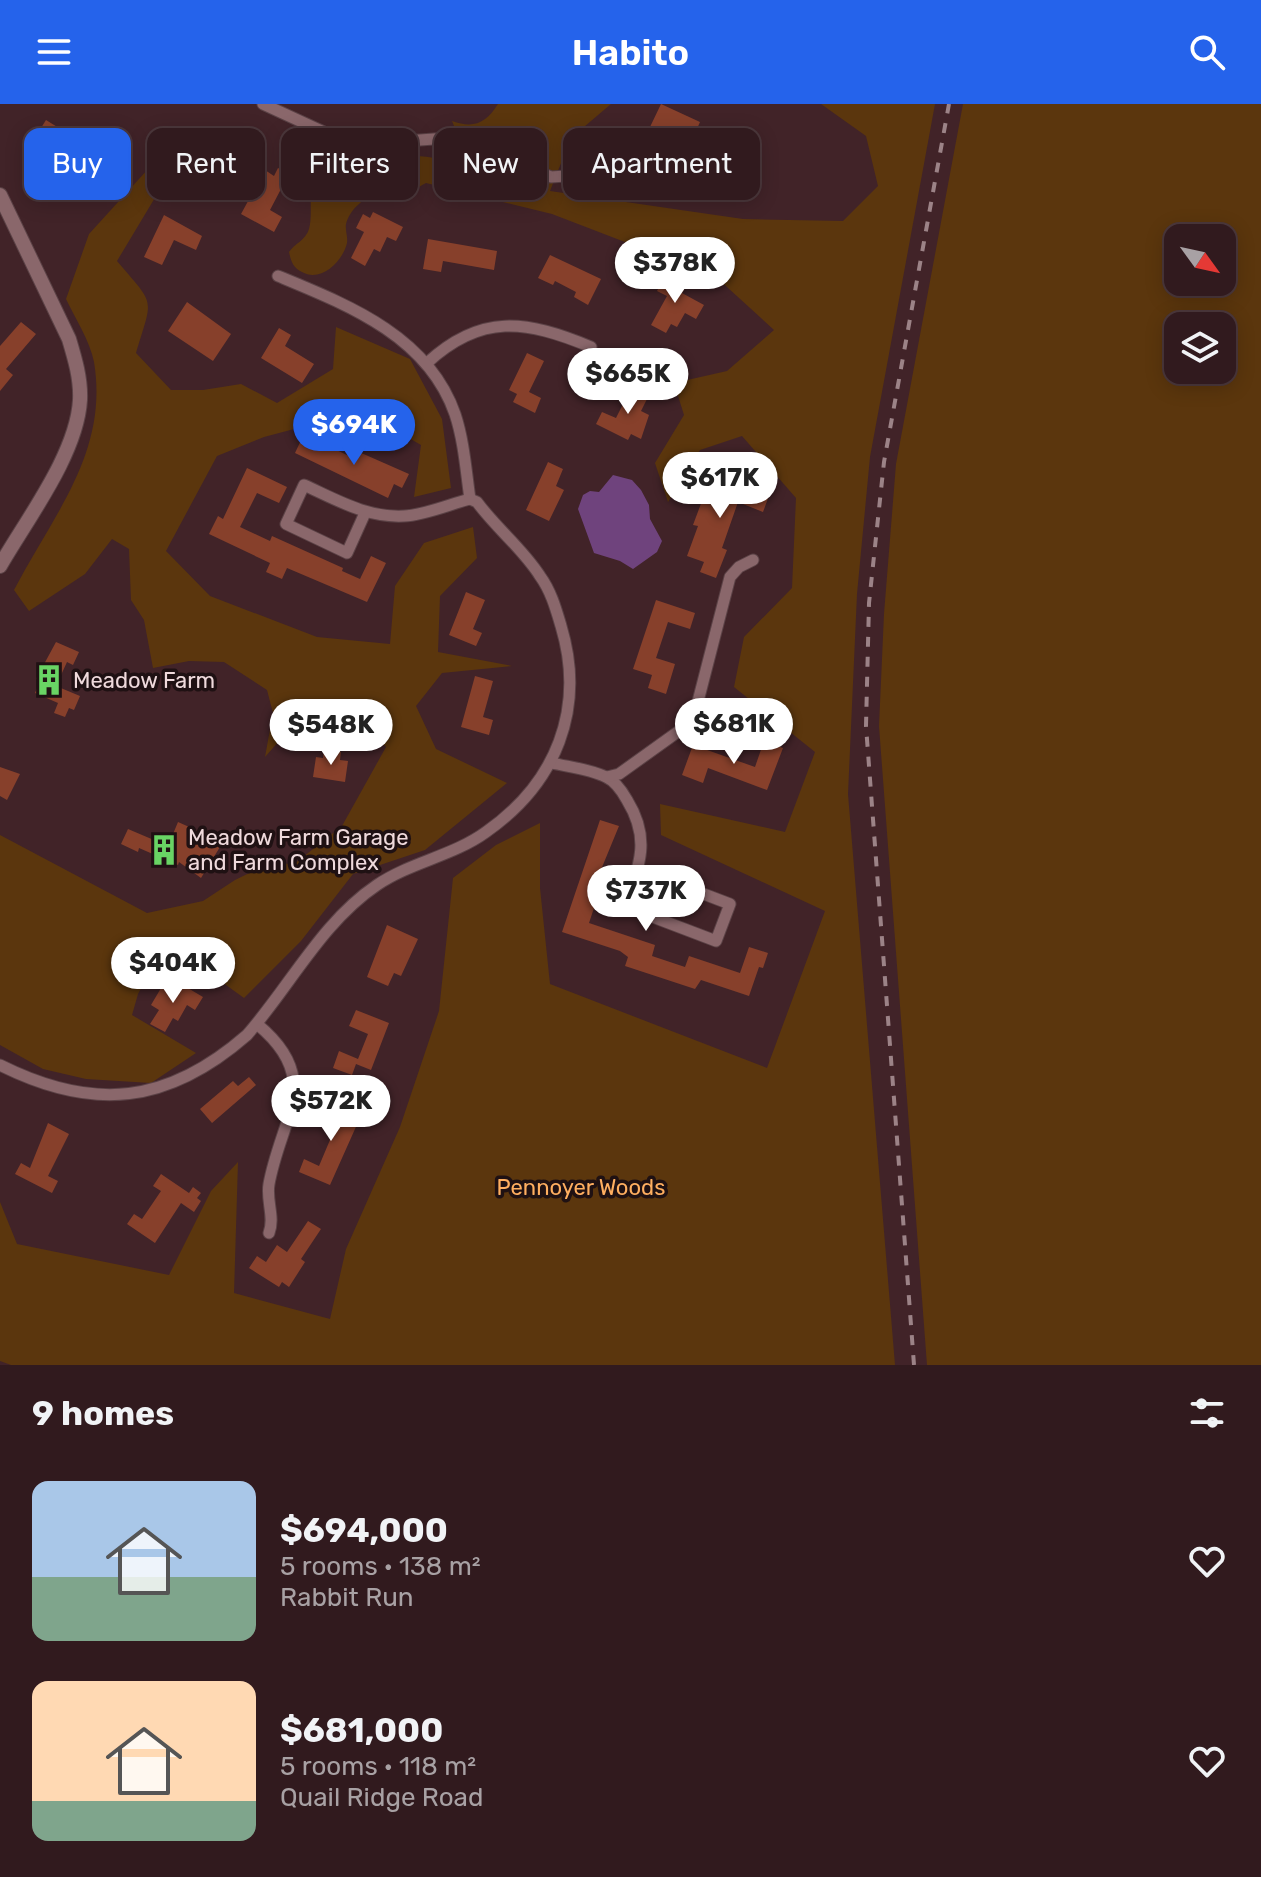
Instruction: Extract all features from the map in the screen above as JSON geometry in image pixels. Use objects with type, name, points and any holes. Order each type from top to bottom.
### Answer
[{"type":"street","points":[[263,104],[352,145],[461,137],[551,177],[563,176]]},
{"type":"street","points":[[0,195],[69,339],[76,362],[80,398],[78,416],[67,448],[0,566]]},
{"type":"street","points":[[278,276],[361,313],[400,338],[427,363],[446,392],[456,416],[470,499]]},
{"type":"street","points":[[427,363],[449,342],[470,331],[497,327],[527,327],[557,333],[591,347]]},
{"type":"street","points":[[0,1065],[20,1075],[75,1091],[113,1095],[155,1091],[185,1079],[227,1053],[257,1024],[347,909],[377,885],[400,872],[462,847],[487,832],[531,793],[552,763],[569,705],[570,678],[565,641],[553,600],[540,575],[477,502],[470,499],[406,517],[365,513],[304,485],[286,524],[347,553],[365,513]]},
{"type":"street","points":[[552,763],[607,777],[619,774],[689,722],[696,709],[730,577],[739,567],[753,560]]},
{"type":"street","points":[[607,777],[623,794],[639,819],[642,837],[638,869],[624,906],[716,941],[730,904],[638,869]]},
{"type":"street","points":[[257,1024],[284,1052],[295,1084],[289,1122],[268,1188],[269,1233]]},
{"type":"green space","name":"Pennoyer Woods","points":[[498,104],[611,104],[583,128],[563,128],[563,158],[550,191],[563,193],[563,200],[612,200],[743,219],[843,221],[878,186],[866,136],[821,104],[935,104],[870,457],[857,594],[848,794],[895,1365],[11,1365],[0,1361],[0,1202],[17,1244],[169,1275],[211,1191],[238,1162],[234,1293],[330,1319],[346,1249],[400,1127],[439,1011],[453,878],[496,845],[540,823],[540,888],[550,984],[767,1068],[825,911],[661,835],[660,804],[785,832],[815,752],[734,687],[744,637],[792,588],[796,498],[742,436],[700,450],[668,502],[655,463],[684,415],[674,383],[727,371],[774,330],[716,277],[552,214],[495,200],[547,200],[547,128],[455,128],[452,121],[473,124],[489,116]]},
{"type":"green space","points":[[963,104],[1261,104],[1261,1365],[927,1365],[879,726],[896,464]]},
{"type":"green space","points":[[418,156],[432,157],[434,185],[426,183],[418,188]]},
{"type":"green space","points":[[147,170],[147,200],[154,200],[117,261],[148,303],[136,353],[171,390],[203,390],[241,384],[277,403],[333,369],[336,327],[410,359],[442,419],[451,488],[414,497],[421,445],[362,411],[264,437],[217,456],[166,551],[210,596],[317,637],[390,644],[395,586],[424,543],[473,527],[477,558],[440,596],[438,652],[512,666],[442,673],[416,706],[436,749],[507,783],[425,850],[353,874],[301,941],[244,998],[190,959],[155,962],[138,994],[132,1015],[196,1053],[151,1083],[86,1079],[43,1069],[0,1045],[0,835],[147,913],[203,901],[235,880],[274,861],[293,865],[342,826],[386,747],[351,705],[316,699],[265,757],[273,713],[267,690],[224,662],[189,661],[153,668],[144,620],[131,600],[129,549],[112,539],[85,574],[29,611],[14,590],[74,482],[86,454],[93,425],[96,395],[94,362],[86,338],[66,299],[89,234],[120,200],[131,200],[131,188]]},
{"type":"green space","points":[[311,200],[364,200],[347,221],[347,241],[341,257],[330,268],[316,275],[309,275],[294,266],[289,252],[305,236],[310,221]]},
{"type":"shaded area","points":[[613,475],[632,480],[641,490],[649,505],[650,519],[662,541],[657,552],[633,569],[620,561],[594,553],[578,509],[583,495],[590,491],[599,492]]},
{"type":"building","points":[[661,104],[700,122],[697,128],[650,127]]},
{"type":"building","points":[[46,120],[59,128],[41,128]]},
{"type":"building","points":[[278,168],[281,170],[281,189],[270,210],[282,217],[274,232],[241,214],[249,200],[265,200],[265,170],[274,176]]},
{"type":"building","points":[[373,212],[403,227],[396,241],[387,237],[380,252],[374,249],[365,266],[351,258],[364,232],[356,228],[363,214],[370,218]]},
{"type":"building","points":[[164,215],[202,236],[196,250],[174,240],[162,265],[144,257]]},
{"type":"building","points":[[428,239],[497,251],[494,270],[443,261],[441,272],[423,269]]},
{"type":"building","points":[[550,255],[601,279],[588,305],[574,297],[576,292],[555,281],[553,285],[538,278]]},
{"type":"building","points":[[666,274],[686,286],[682,293],[704,305],[696,319],[685,313],[677,327],[671,324],[666,333],[651,325],[667,296],[657,291]]},
{"type":"building","points":[[187,302],[231,334],[213,361],[168,331]]},
{"type":"building","points":[[21,322],[36,334],[6,369],[13,375],[0,391],[0,346]]},
{"type":"building","points":[[279,328],[291,335],[285,346],[314,364],[302,383],[261,358]]},
{"type":"building","points":[[527,353],[544,361],[529,392],[541,398],[535,413],[513,402],[517,394],[509,390]]},
{"type":"building","points":[[633,384],[650,393],[641,411],[649,415],[641,439],[631,434],[628,440],[596,424],[602,412],[616,418]]},
{"type":"building","points":[[304,434],[355,459],[359,452],[409,474],[402,488],[394,484],[388,498],[295,453]]},
{"type":"building","points":[[548,462],[563,469],[556,486],[564,490],[549,521],[526,510]]},
{"type":"building","points":[[247,468],[287,487],[279,503],[257,493],[240,527],[270,541],[272,536],[343,568],[342,571],[360,579],[371,556],[386,563],[367,602],[287,568],[282,579],[266,572],[270,563],[209,534],[218,516],[223,519]]},
{"type":"building","points":[[712,474],[770,493],[763,512],[738,502],[722,548],[727,550],[716,578],[700,572],[704,562],[687,556],[698,526],[693,525]]},
{"type":"building","points":[[466,592],[485,600],[473,629],[482,633],[476,646],[449,635]]},
{"type":"building","points":[[656,600],[695,613],[690,629],[668,622],[656,658],[675,664],[666,694],[648,688],[652,675],[633,669]]},
{"type":"building","name":"Meadow Farm","points":[[56,642],[79,652],[73,665],[67,662],[56,686],[80,696],[74,710],[69,708],[65,717],[54,713],[58,703],[35,693],[40,681],[36,679]]},
{"type":"building","points":[[475,676],[493,681],[483,717],[493,720],[489,735],[461,727]]},
{"type":"building","points":[[764,741],[783,748],[767,790],[708,768],[703,783],[682,775],[693,745],[755,767]]},
{"type":"building","points":[[324,749],[341,752],[340,760],[348,761],[345,782],[313,777],[316,757],[323,758]]},
{"type":"building","points":[[0,767],[20,774],[7,800],[0,796]]},
{"type":"building","points":[[600,820],[619,826],[598,877],[603,881],[589,923],[655,945],[652,956],[685,967],[689,956],[740,973],[749,947],[768,953],[763,968],[759,967],[749,996],[701,980],[695,989],[625,966],[628,957],[620,951],[562,932]]},
{"type":"building","name":"Meadow Farm Garage and Farm Complex","points":[[178,822],[223,842],[201,878],[179,862],[178,865],[139,848],[138,852],[121,844],[128,829],[168,846]]},
{"type":"building","points":[[387,925],[418,939],[401,976],[394,973],[388,986],[367,977]]},
{"type":"building","points":[[164,983],[178,991],[181,984],[203,997],[195,1010],[187,1005],[178,1021],[173,1018],[165,1032],[150,1024],[159,1010],[151,1005]]},
{"type":"building","points":[[356,1010],[389,1023],[371,1070],[356,1064],[352,1075],[333,1068],[339,1051],[358,1059],[368,1034],[349,1026]]},
{"type":"building","points":[[249,1077],[256,1085],[212,1123],[200,1109],[233,1081],[238,1086]]},
{"type":"building","points":[[318,1102],[359,1120],[330,1185],[299,1172],[304,1159],[319,1166],[335,1128],[311,1118]]},
{"type":"building","points":[[48,1123],[69,1134],[48,1176],[58,1181],[52,1193],[15,1174],[21,1163],[30,1168]]},
{"type":"building","points":[[161,1174],[189,1193],[193,1187],[201,1193],[197,1198],[201,1201],[194,1212],[181,1203],[155,1243],[127,1224],[134,1214],[142,1219],[161,1191],[153,1186]]},
{"type":"building","points":[[308,1221],[321,1229],[301,1259],[305,1262],[289,1287],[282,1282],[279,1287],[249,1268],[257,1256],[266,1262],[277,1245],[287,1252]]},
{"type":"railway","points":[[914,1365],[866,726],[869,603],[884,462],[949,104]]},
{"type":"place","name":"Meadow Farm","points":[[49,680]]},
{"type":"place","name":"Meadow Farm Garage and Farm Complex","points":[[164,850]]}]
